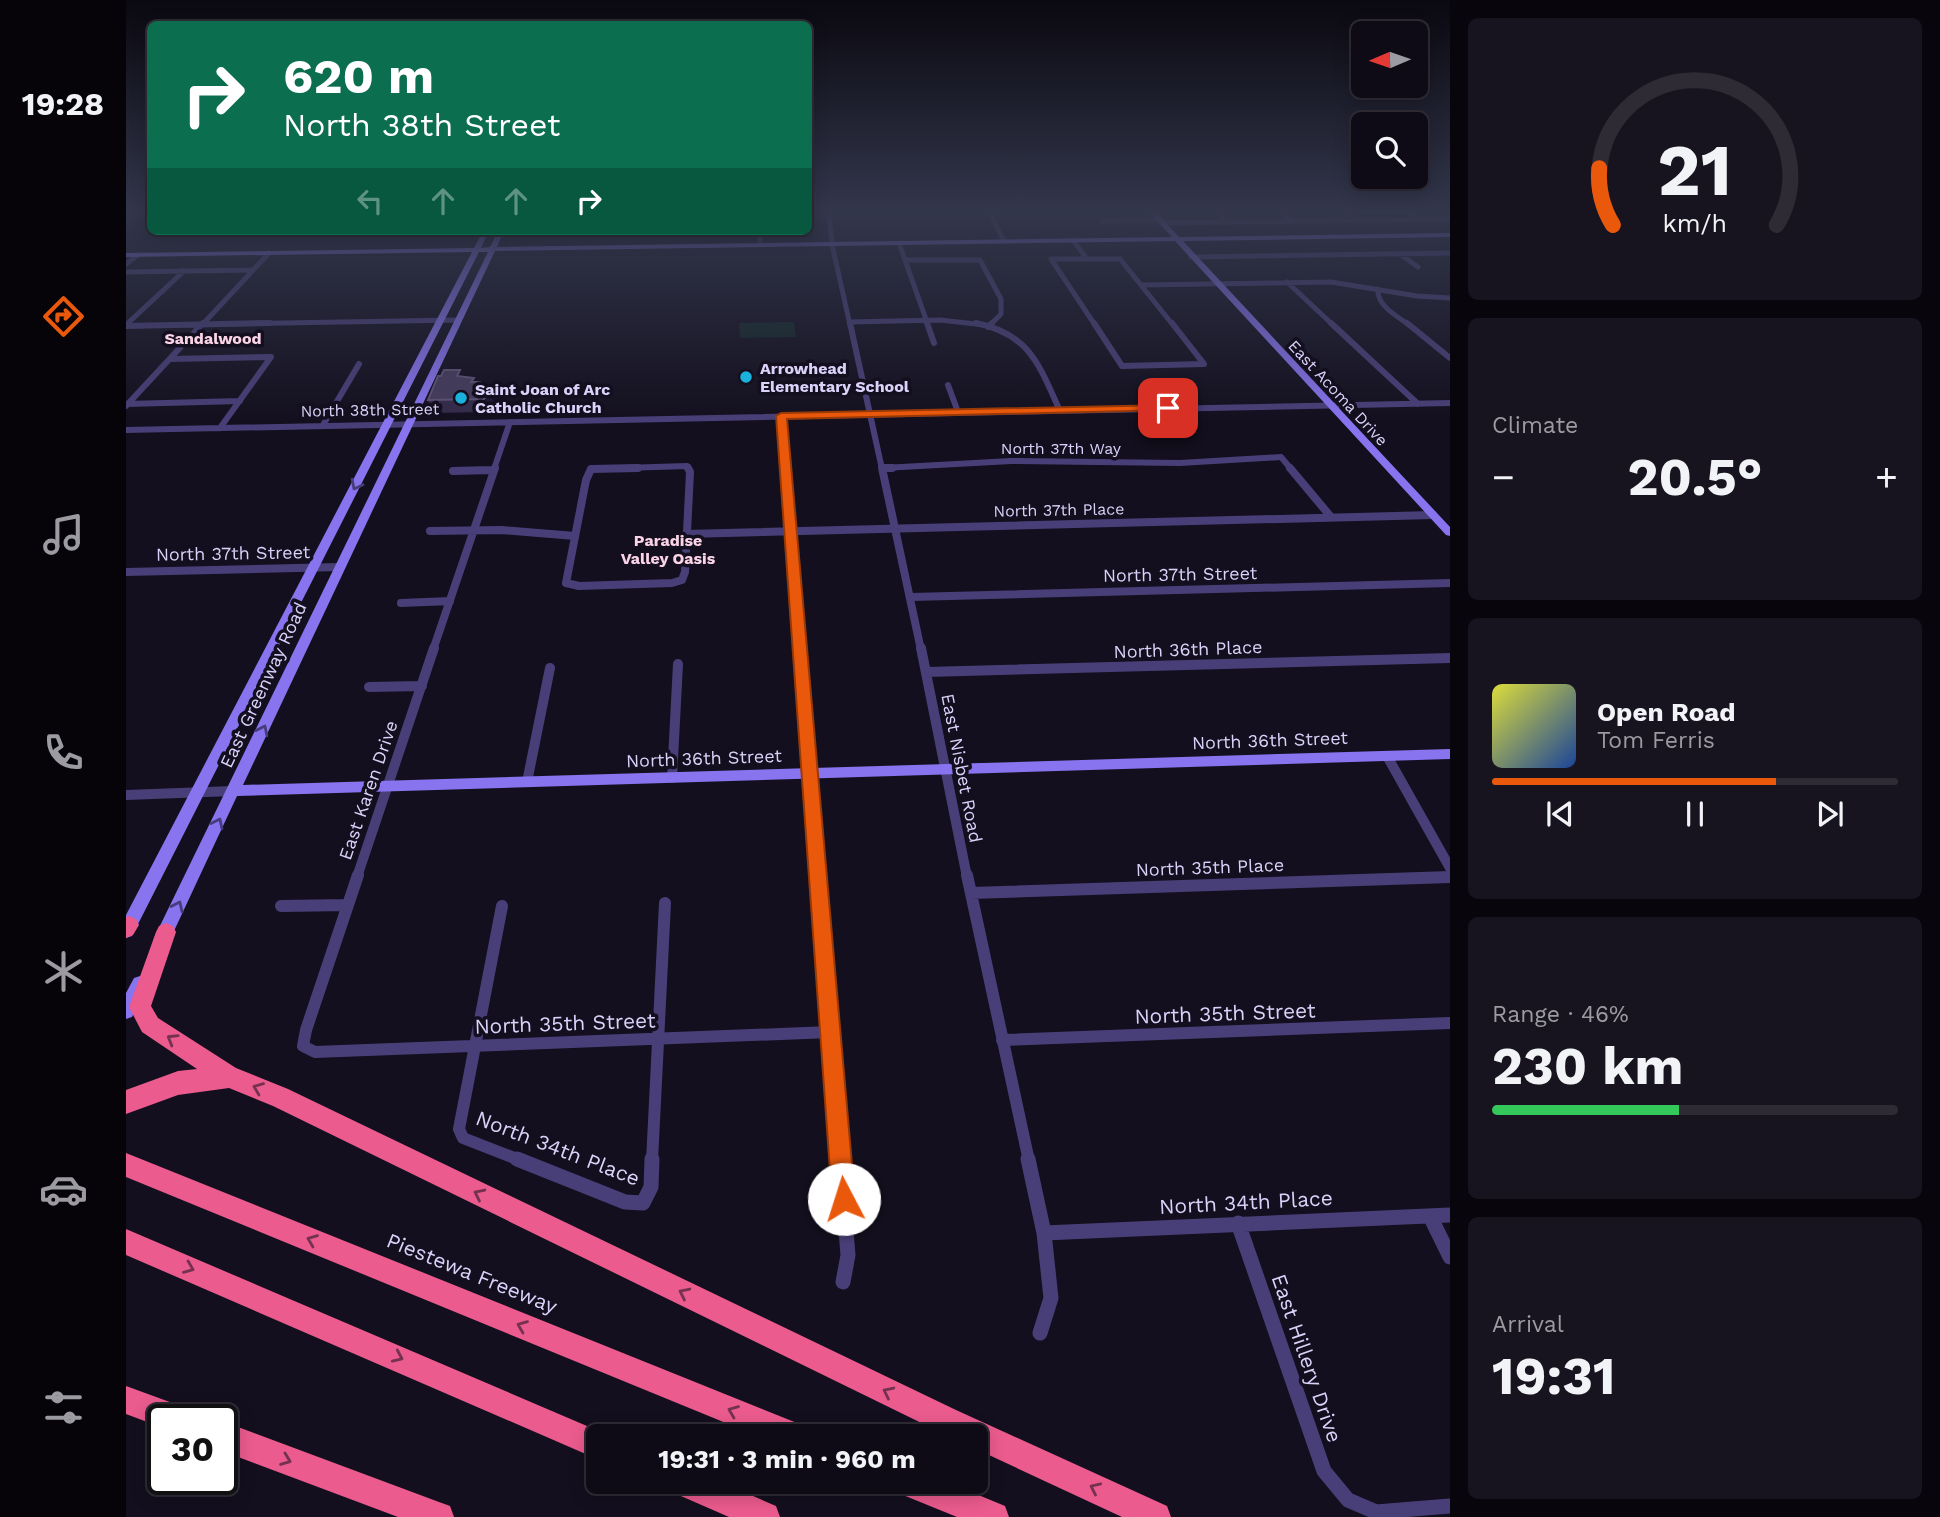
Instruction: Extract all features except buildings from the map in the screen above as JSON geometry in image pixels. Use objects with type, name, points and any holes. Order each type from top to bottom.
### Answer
[{"type":"highway","points":[[166,932],[140,1006],[150,1025],[229,1077],[280,1097],[946,1420],[1156,1517]]},
{"type":"highway","points":[[126,1102],[178,1083],[229,1077]]},
{"type":"highway","name":"Piestewa Freeway","points":[[126,1165],[765,1424]]},
{"type":"highway","points":[[126,1242],[586,1440]]},
{"type":"highway","points":[[126,1399],[147,1407]]},
{"type":"highway","points":[[238,1442],[439,1517]]},
{"type":"highway","points":[[712,1494],[765,1517]]},
{"type":"highway","points":[[938,1494],[994,1517]]},
{"type":"main road","name":"East Greenway Road","points":[[127,928],[460,280]]},
{"type":"main road","name":"East Greenway Road","points":[[126,1011],[476,280]]},
{"type":"main road","name":"East Acoma Drive","points":[[1212,280],[1450,533]]},
{"type":"main road","points":[[412,374],[432,374]]},
{"type":"main road","name":"North 36th Street","points":[[233,791],[1450,754]]},
{"type":"street","points":[[126,326],[175,280]]},
{"type":"street","points":[[127,404],[244,280]]},
{"type":"street","name":"East Nisbet Road","points":[[840,280],[911,597],[944,769],[1044,1233],[1051,1298],[1040,1333]]},
{"type":"street","points":[[912,280],[934,343]]},
{"type":"street","points":[[988,327],[1003,309],[1002,299],[989,280]]},
{"type":"street","points":[[1064,280],[1122,366],[1203,364],[1138,280]]},
{"type":"street","points":[[1287,282],[1418,404]]},
{"type":"street","points":[[1142,285],[1331,282],[1417,296],[1450,298]]},
{"type":"street","points":[[1378,289],[1377,296],[1381,303],[1450,358]]},
{"type":"street","points":[[126,326],[457,320]]},
{"type":"street","points":[[849,322],[965,322],[999,330],[1024,344],[1060,411]]},
{"type":"street","points":[[170,359],[271,357],[220,428]]},
{"type":"street","points":[[323,425],[359,364]]},
{"type":"street","points":[[948,385],[958,412]]},
{"type":"street","points":[[127,404],[240,401]]},
{"type":"street","points":[[1329,405],[1450,403]]},
{"type":"street","name":"North 38th Street","points":[[126,430],[1329,405]]},
{"type":"street","points":[[781,416],[848,1255],[843,1282]]},
{"type":"street","name":"East Karen Drive","points":[[303,1046],[306,1030],[510,422]]},
{"type":"street","name":"North 37th Way","points":[[883,468],[1000,462],[1181,463],[1281,457],[1331,517]]},
{"type":"street","points":[[687,466],[690,472],[685,572],[682,580],[672,583],[579,586],[566,583],[575,536],[586,480],[591,468],[687,466]]},
{"type":"street","points":[[453,471],[493,470]]},
{"type":"street","name":"North 37th Place","points":[[686,534],[1433,515]]},
{"type":"street","points":[[430,531],[502,530],[575,536]]},
{"type":"street","name":"North 37th Street","points":[[126,572],[340,567]]},
{"type":"street","name":"North 37th Street","points":[[911,597],[1450,583]]},
{"type":"street","points":[[401,603],[450,601]]},
{"type":"street","name":"North 36th Place","points":[[927,672],[1450,658]]},
{"type":"street","points":[[672,778],[678,664]]},
{"type":"street","points":[[527,782],[550,668]]},
{"type":"street","points":[[369,687],[422,686]]},
{"type":"street","points":[[1387,756],[1450,868]]},
{"type":"street","name":"North 36th Street","points":[[126,795],[233,791]]},
{"type":"street","name":"North 35th Place","points":[[971,893],[1450,877]]},
{"type":"street","points":[[658,1039],[665,903]]},
{"type":"street","points":[[281,906],[348,905]]},
{"type":"street","points":[[474,1045],[502,906]]},
{"type":"street","name":"North 35th Street","points":[[1002,1040],[1450,1023]]},
{"type":"street","name":"North 35th Street","points":[[303,1046],[315,1052],[830,1032]]},
{"type":"street","name":"North 34th Place","points":[[474,1045],[459,1129],[463,1138],[625,1202],[643,1203],[651,1186],[658,1039]]},
{"type":"street","name":"North 34th Place","points":[[1044,1233],[1450,1215]]},
{"type":"street","points":[[1430,1216],[1450,1257]]},
{"type":"street","name":"East Hillery Drive","points":[[1238,1223],[1324,1471],[1348,1500],[1376,1512],[1450,1506]]},
{"type":"green space","points":[[794,322],[796,337],[740,338],[739,323]]},
{"type":"place","name":"Arrowhead Elementary School","points":[[746,377]]},
{"type":"place","name":"Saint Joan of Arc Catholic Church","points":[[461,398]]},
{"type":"district","name":"Sandalwood","points":[[213,338]]},
{"type":"district","name":"Paradise Valley Oasis","points":[[668,549]]},
{"type":"route","points":[[844,1199],[781,416],[1168,408]]}]
